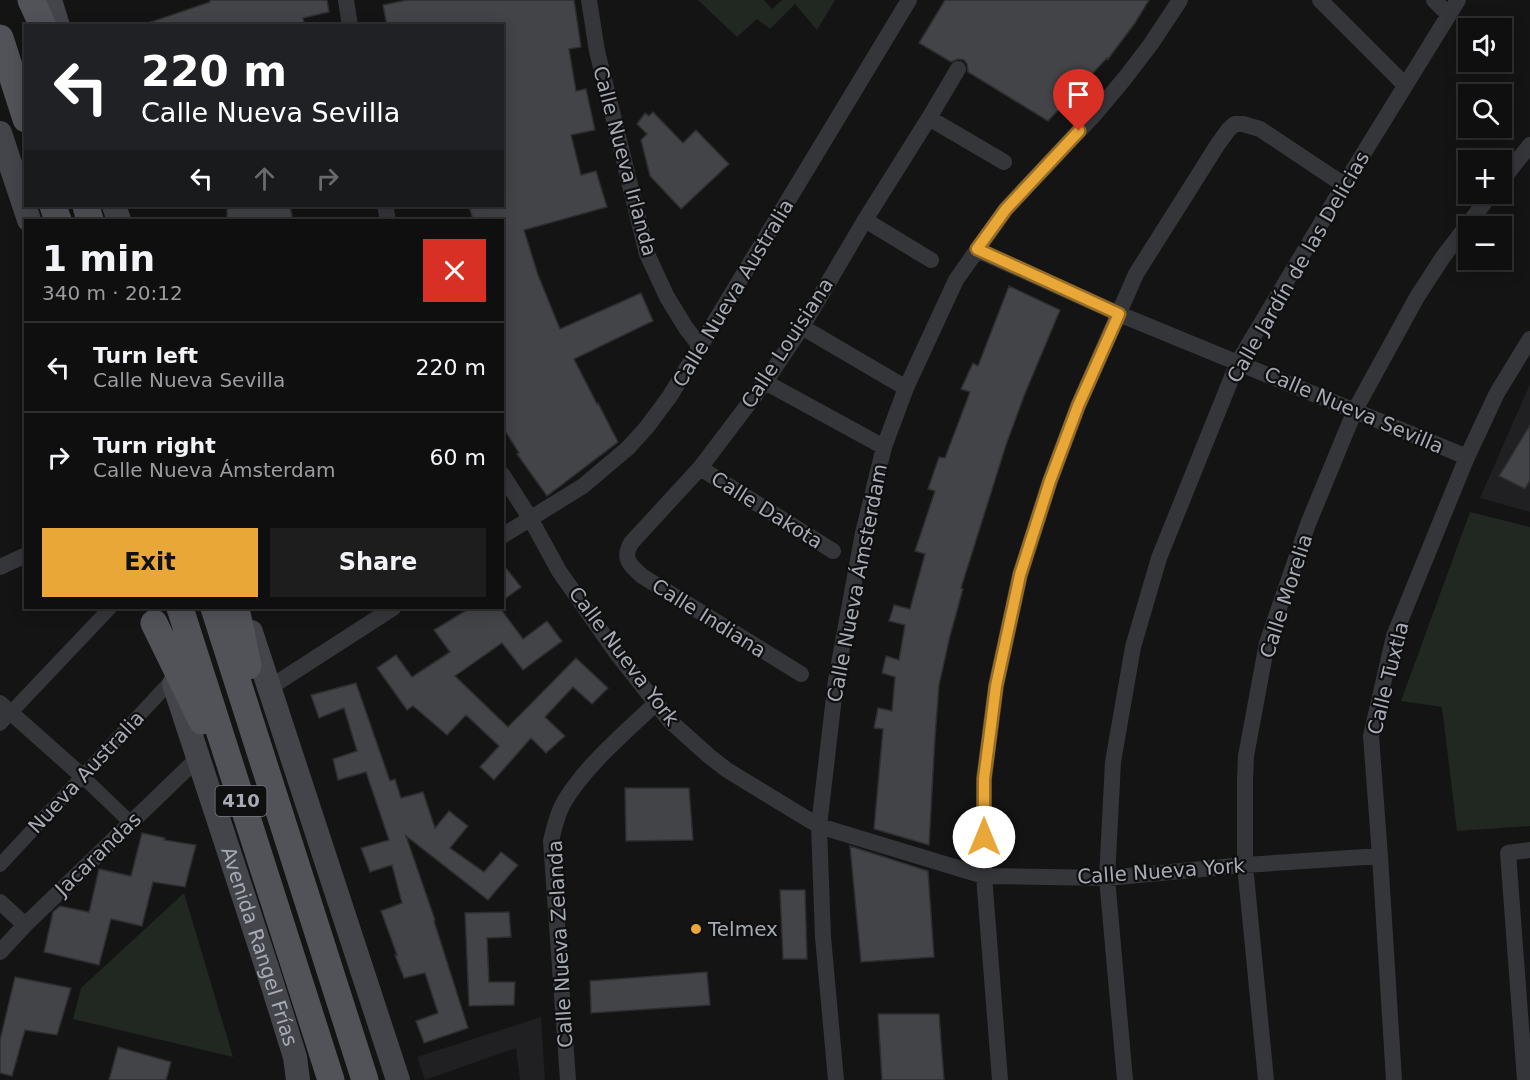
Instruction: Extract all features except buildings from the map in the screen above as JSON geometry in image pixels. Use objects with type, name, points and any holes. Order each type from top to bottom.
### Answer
[{"type":"main road","points":[[20,0],[27,24]]},
{"type":"main road","points":[[31,0],[42,24]]},
{"type":"main road","points":[[50,0],[57,24]]},
{"type":"main road","points":[[0,39],[24,112]]},
{"type":"main road","points":[[0,133],[24,205]]},
{"type":"main road","name":"410","points":[[180,609],[331,1080]]},
{"type":"main road","name":"410","points":[[214,609],[365,1080]]},
{"type":"main road","points":[[236,609],[278,808]]},
{"type":"main road","points":[[243,609],[398,1080]]},
{"type":"main road","points":[[151,615],[242,802]]},
{"type":"main road","name":"Avenida Rangel Frías","points":[[151,615],[271,980],[295,1057],[298,1080]]},
{"type":"street","points":[[346,0],[350,24]]},
{"type":"street","name":"Calle Nueva Irlanda","points":[[589,0],[597,51],[647,254],[667,297],[700,346]]},
{"type":"street","name":"Calle Nueva Australia","points":[[504,535],[583,486],[628,448],[647,427],[670,396],[909,0]]},
{"type":"street","name":"Calle Nueva Ámsterdam","points":[[836,1080],[823,937],[819,826],[836,680],[863,533],[884,447],[906,388],[956,280],[1014,200],[1094,116],[1125,78],[1180,0]]},
{"type":"street","points":[[1320,0],[1405,85]]},
{"type":"street","points":[[1434,0],[1449,15]]},
{"type":"street","name":"Calle Jardín de las Delicias","points":[[1125,1080],[1107,878],[1113,762],[1133,646],[1159,558],[1238,362],[1458,0]]},
{"type":"street","name":"Calle Louisiana","points":[[626,554],[631,543],[700,468],[765,382],[802,327],[958,69]]},
{"type":"street","points":[[929,118],[1004,162]]},
{"type":"street","points":[[1000,1080],[984,876],[984,779],[996,686],[1020,575],[1050,481],[1078,406],[1136,274],[1218,144],[1235,124],[1260,129],[1344,185]]},
{"type":"street","points":[[1512,168],[1530,145]]},
{"type":"street","name":"Calle Morelia","points":[[1266,1080],[1245,865],[1245,780],[1246,756],[1267,642],[1308,524],[1355,410],[1417,297],[1443,257],[1483,204]]},
{"type":"street","points":[[865,220],[931,260]]},
{"type":"street","name":"Calle Nueva Sevilla","points":[[977,249],[1119,314],[1467,457]]},
{"type":"street","points":[[802,327],[906,388]]},
{"type":"street","name":"Calle Tuxtla","points":[[1394,1080],[1371,736],[1394,636],[1467,457],[1497,393],[1530,339]]},
{"type":"street","points":[[765,382],[884,447]]},
{"type":"street","name":"Calle Dakota","points":[[700,468],[833,551]]},
{"type":"street","name":"Calle Nueva York","points":[[504,477],[559,571],[615,651],[670,721],[727,770],[819,826],[984,876],[1107,878],[1245,865],[1380,856]]},
{"type":"street","name":"Calle Indiana","points":[[626,554],[632,567],[642,576],[801,674]]},
{"type":"street","points":[[0,567],[24,556]]},
{"type":"street","points":[[109,609],[4,713],[82,776],[131,823]]},
{"type":"street","points":[[269,688],[391,609]]},
{"type":"street","name":"Nueva Australia","points":[[0,865],[172,680]]},
{"type":"street","name":"Calle Nueva Zelanda","points":[[568,1080],[550,841],[563,803],[581,776],[656,703]]},
{"type":"street","name":"Jacarandas","points":[[0,952],[198,758]]},
{"type":"street","points":[[1525,1080],[1508,853],[1530,850]]},
{"type":"street","points":[[0,902],[25,925]]},
{"type":"shaded area","points":[[698,0],[764,0],[772,9],[782,0],[835,0],[817,30],[795,4],[770,29],[757,19],[737,37]]},
{"type":"shaded area","points":[[1530,384],[1530,512],[1480,498]]},
{"type":"shaded area","points":[[1470,512],[1530,527],[1530,826],[1457,831],[1442,707],[1401,701]]},
{"type":"shaded area","points":[[184,893],[233,1057],[73,1019],[81,988]]},
{"type":"shaded area","points":[[541,1017],[545,1080],[520,1080],[516,1048],[425,1080],[417,1057]]},
{"type":"place","name":"Telmex","points":[[696,929]]},
{"type":"route","points":[[984,837],[984,779],[996,686],[1020,575],[1050,481],[1078,406],[1119,314],[977,249],[1006,209],[1079,131]]}]
